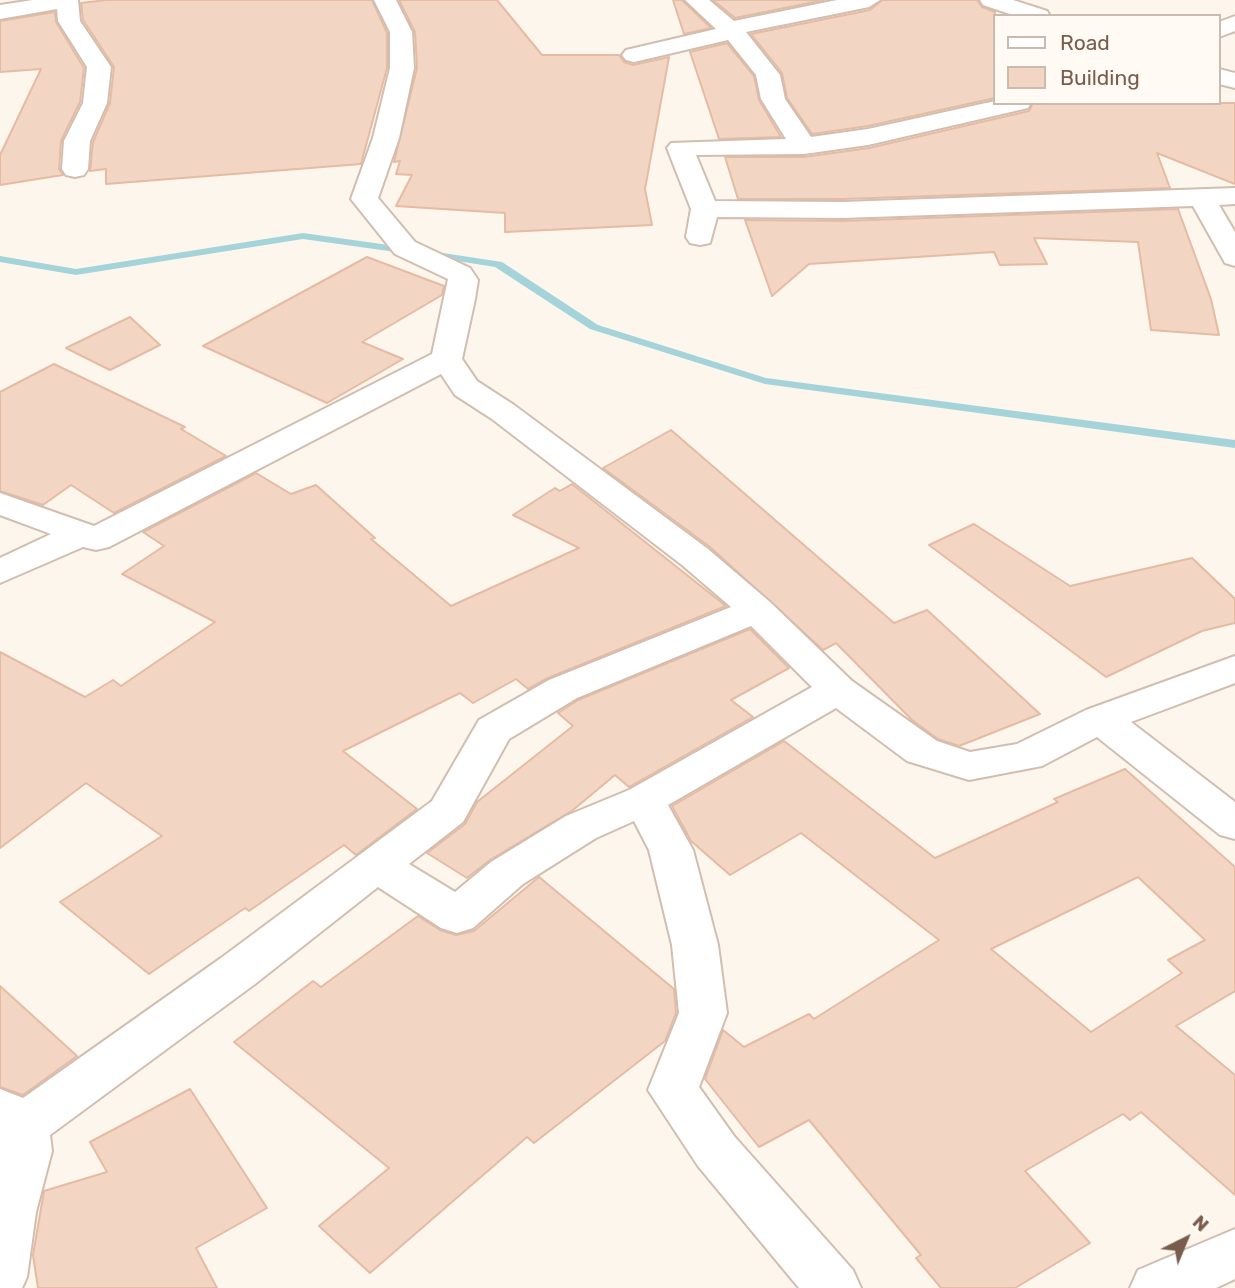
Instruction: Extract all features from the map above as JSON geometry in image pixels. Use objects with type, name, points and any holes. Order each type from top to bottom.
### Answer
[{"type":"street","points":[[384,0],[401,32],[402,68],[386,138],[364,199],[405,248],[460,274],[463,280],[460,299],[446,359],[466,388],[503,412],[674,541],[757,610],[838,690],[922,751],[969,766],[1027,756],[1100,719],[1235,669]]},
{"type":"street","points":[[696,0],[744,42],[768,75],[773,99],[804,146]]},
{"type":"street","points":[[634,55],[730,30],[869,0]]},
{"type":"street","points":[[991,0],[1033,14]]},
{"type":"street","points":[[0,12],[66,1],[69,21],[99,67],[94,103],[78,141],[75,169]]},
{"type":"street","points":[[700,237],[705,209],[680,148],[804,146],[868,137],[1010,105]]},
{"type":"street","points":[[1201,196],[1235,257]]},
{"type":"street","points":[[705,209],[1010,206],[1235,196]]},
{"type":"street","points":[[0,503],[96,538],[373,399],[446,359]]},
{"type":"street","points":[[373,399],[466,388]]},
{"type":"street","points":[[0,572],[79,534]]},
{"type":"street","points":[[0,1277],[9,1212],[26,1151],[11,1118],[238,971],[448,811],[493,730],[563,689],[757,610]]},
{"type":"street","points":[[377,865],[457,916],[517,867],[581,827],[644,800],[838,690]]},
{"type":"street","points":[[1100,719],[1235,824]]},
{"type":"street","points":[[644,800],[671,850],[695,945],[703,1013],[673,1090],[716,1151],[833,1288]]},
{"type":"street","points":[[1158,1288],[1235,1253]]},
{"type":"building","points":[[106,0],[372,0],[387,33],[387,68],[361,164],[106,184],[106,169],[90,171],[93,142],[110,103],[114,67],[83,20],[81,3]]},
{"type":"building","points":[[399,0],[497,0],[542,55],[619,55],[624,62],[633,65],[669,57],[645,189],[652,225],[505,232],[505,213],[396,206],[412,175],[396,174],[400,161],[394,162],[417,68],[415,32]]},
{"type":"building","points":[[673,0],[682,0],[711,28],[684,34]]},
{"type":"building","points":[[713,0],[824,0],[735,18]]},
{"type":"building","points":[[882,0],[977,0],[982,7],[995,12],[993,98],[868,126],[812,134],[787,98],[782,73],[751,34],[870,10]]},
{"type":"building","points":[[55,12],[56,22],[84,68],[80,102],[61,141],[59,169],[63,175],[0,185],[0,155],[41,69],[0,72],[0,21]]},
{"type":"building","points":[[727,43],[754,76],[759,100],[781,137],[719,139],[690,52]]},
{"type":"building","points":[[1235,103],[1235,184],[1157,153],[1170,188],[843,199],[738,199],[725,157],[804,157],[869,148],[1029,111],[1032,105]]},
{"type":"building","points":[[1178,209],[1211,299],[1219,335],[1151,330],[1138,242],[1034,238],[1047,264],[1000,265],[994,252],[809,264],[772,296],[745,220],[843,221]]},
{"type":"building","points":[[367,257],[444,286],[442,295],[362,342],[403,359],[327,403],[203,346]]},
{"type":"building","points":[[130,317],[160,345],[110,370],[66,348]]},
{"type":"building","points":[[54,364],[185,427],[181,429],[226,456],[114,513],[71,485],[43,505],[0,491],[0,392]]},
{"type":"building","points":[[671,430],[894,623],[927,610],[1040,714],[959,746],[938,739],[912,720],[836,643],[823,650],[710,547],[603,468]]},
{"type":"building","points":[[256,473],[291,494],[316,485],[375,538],[371,539],[451,606],[579,548],[513,515],[555,488],[560,491],[572,484],[726,606],[548,678],[528,689],[516,679],[473,703],[460,693],[343,751],[417,809],[356,855],[344,845],[249,911],[245,908],[149,974],[60,902],[162,836],[86,783],[0,848],[0,652],[85,697],[113,680],[121,686],[215,622],[122,574],[164,546],[143,532]]},
{"type":"building","points":[[974,524],[1070,586],[1192,558],[1235,599],[1235,623],[1202,631],[1106,677],[929,545]]},
{"type":"building","points":[[750,629],[789,668],[731,700],[753,717],[629,787],[615,775],[573,810],[490,860],[467,878],[427,853],[465,824],[477,802],[573,726],[558,713],[578,700]]},
{"type":"building","points":[[784,741],[935,858],[1058,802],[1054,799],[1125,769],[1235,867],[1235,991],[1176,1026],[1235,1075],[1235,1195],[1141,1112],[1130,1120],[1123,1114],[1025,1171],[1090,1243],[1015,1288],[941,1288],[916,1258],[921,1255],[809,1120],[759,1147],[705,1079],[723,1030],[744,1047],[809,1014],[814,1019],[939,940],[801,833],[730,875],[691,841],[672,806]],"holes":[[[1138,877],[1205,940],[1168,960],[1182,973],[1091,1032],[991,949]]]},
{"type":"building","points":[[539,877],[674,989],[676,1013],[665,1041],[534,1143],[527,1137],[370,1273],[319,1226],[389,1168],[234,1042],[313,981],[321,987],[418,916],[440,930],[456,935],[474,931]]},
{"type":"building","points":[[0,986],[77,1056],[23,1095],[0,1087]]},
{"type":"building","points":[[190,1089],[267,1208],[196,1248],[217,1288],[38,1288],[33,1255],[44,1191],[107,1172],[90,1142]]},
{"type":"waterway","points":[[0,259],[76,272],[303,236],[410,251]]},
{"type":"waterway","points":[[430,254],[498,264],[594,327],[765,381],[1235,444]]}]
